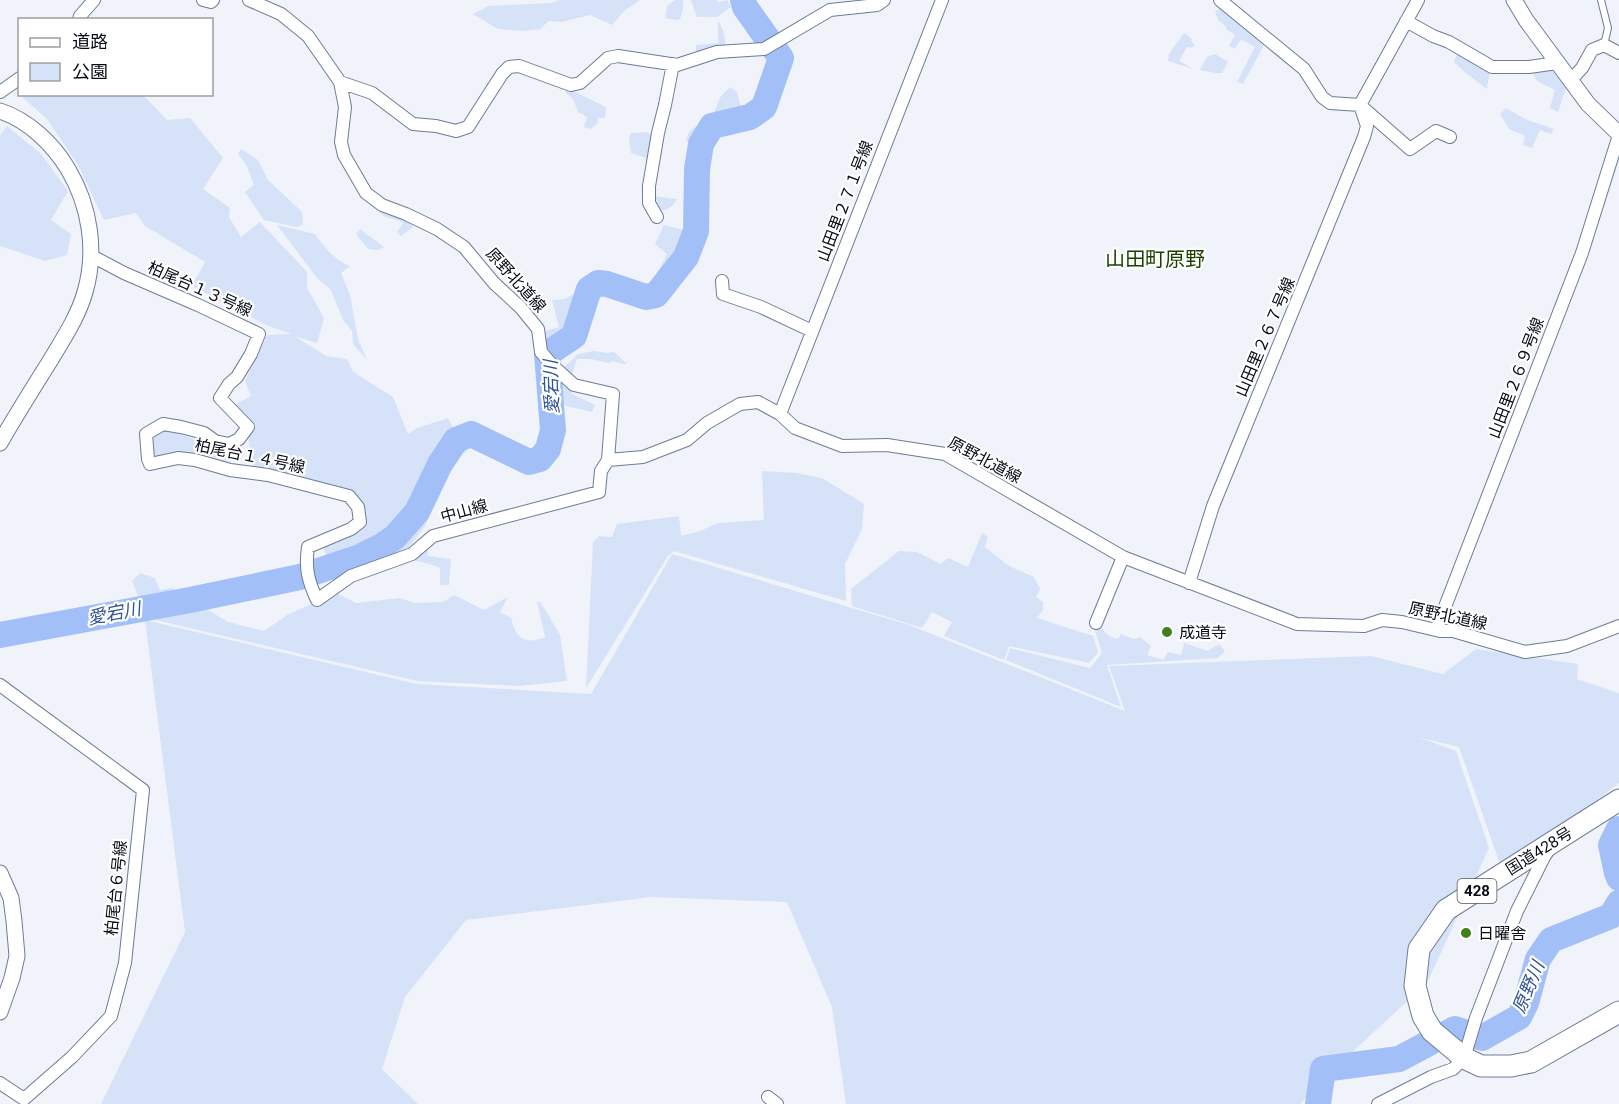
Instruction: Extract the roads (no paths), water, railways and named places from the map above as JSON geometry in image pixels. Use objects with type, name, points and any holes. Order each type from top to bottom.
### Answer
[{"type":"highway","name":"国道428号","points":[[1619,800],[1446,910],[1419,949],[1415,986],[1423,1016],[1432,1031],[1464,1057],[1481,1065],[1511,1066],[1531,1062],[1619,1012]]},
{"type":"street","points":[[79,18],[94,0]]},
{"type":"street","points":[[203,0],[210,2],[213,0]]},
{"type":"street","name":"原野北道線","points":[[249,0],[281,15],[308,36],[340,82],[345,107],[341,142],[344,155],[366,193],[382,205],[437,229],[464,247],[494,283],[521,308],[538,329],[541,352],[553,366],[574,385],[613,394],[608,460],[643,458],[687,440],[707,423],[740,404],[758,402],[780,414],[795,428],[842,446],[887,445],[945,454],[1123,557],[1297,624],[1364,626],[1382,620],[1402,622],[1436,630],[1453,631],[1525,652],[1567,646],[1619,627]]},
{"type":"street","points":[[340,82],[372,93],[413,124],[456,131],[468,127],[502,74],[509,67],[519,66],[571,85],[580,83],[608,58],[618,56],[677,65],[717,52],[764,49],[830,10],[877,5],[884,0]]},
{"type":"street","name":"山田里２７１号線","points":[[780,414],[942,0]]},
{"type":"street","points":[[1220,0],[1304,69],[1322,97],[1330,103],[1360,105],[1410,148],[1436,131],[1450,137]]},
{"type":"street","points":[[1360,105],[1418,0]]},
{"type":"street","points":[[1514,0],[1526,20],[1588,104],[1619,134]]},
{"type":"street","points":[[1406,21],[1492,67],[1529,67],[1557,63]]},
{"type":"street","points":[[1570,81],[1582,68],[1592,50],[1604,45],[1619,53]]},
{"type":"street","points":[[657,217],[649,203],[649,186],[673,64]]},
{"type":"street","points":[[0,92],[18,79]]},
{"type":"street","name":"山田里２６７号線","points":[[1189,583],[1213,507],[1364,137],[1366,126],[1360,105]]},
{"type":"street","points":[[0,443],[5,423],[69,330],[85,295],[92,256],[85,203],[65,164],[52,147],[32,128],[2,112]]},
{"type":"street","name":"山田里２６９号線","points":[[1436,630],[1582,253],[1619,134]]},
{"type":"street","name":"柏尾台１３号線","points":[[92,256],[124,273],[259,334],[251,354],[237,377],[229,384],[220,398]]},
{"type":"street","points":[[722,281],[723,294],[762,307],[812,331]]},
{"type":"street","name":"柏尾台１４号線","points":[[220,398],[248,427],[239,439],[229,444],[215,441],[204,433],[164,424],[146,434],[150,464],[178,458],[195,460],[349,496],[358,507],[360,522],[351,529],[308,547],[305,564],[311,587],[318,600]]},
{"type":"street","name":"中山線","points":[[318,600],[351,576],[412,554],[433,536],[599,492],[601,471],[608,460]]},
{"type":"street","points":[[1096,623],[1123,557]]},
{"type":"street","name":"柏尾台６号線","points":[[0,685],[143,790],[125,963],[111,1016],[72,1057],[24,1099],[0,1083]]},
{"type":"street","points":[[1378,1104],[1431,1077],[1453,1069],[1464,1057],[1476,1018],[1517,910],[1544,857],[1556,840]]},
{"type":"street","points":[[0,873],[11,898],[16,956],[12,978],[0,1012]]},
{"type":"lane","points":[[1601,0],[1608,28],[1604,45]]},
{"type":"waterway","name":"愛宕川","points":[[0,635],[300,577],[360,557],[395,537],[417,512],[440,464],[456,440],[471,434],[529,462],[540,459],[548,449],[553,430],[547,354],[574,336],[589,289],[598,283],[646,297],[656,295],[686,257],[696,231],[697,169],[701,144],[712,126],[750,117],[764,107],[781,58],[745,7],[743,0]]},
{"type":"waterway","name":"原野川","points":[[1619,829],[1611,845],[1619,878]]},
{"type":"waterway","name":"原野川","points":[[1318,1104],[1323,1069],[1399,1059],[1455,1029],[1482,1038],[1519,1017],[1526,1003],[1538,959],[1551,940],[1611,916],[1619,903]]},
{"type":"place","name":"成道寺","points":[[1167,632]]},
{"type":"place","name":"日曜舎","points":[[1466,933]]},
{"type":"district","name":"山田町原野","points":[[1155,259]]}]
